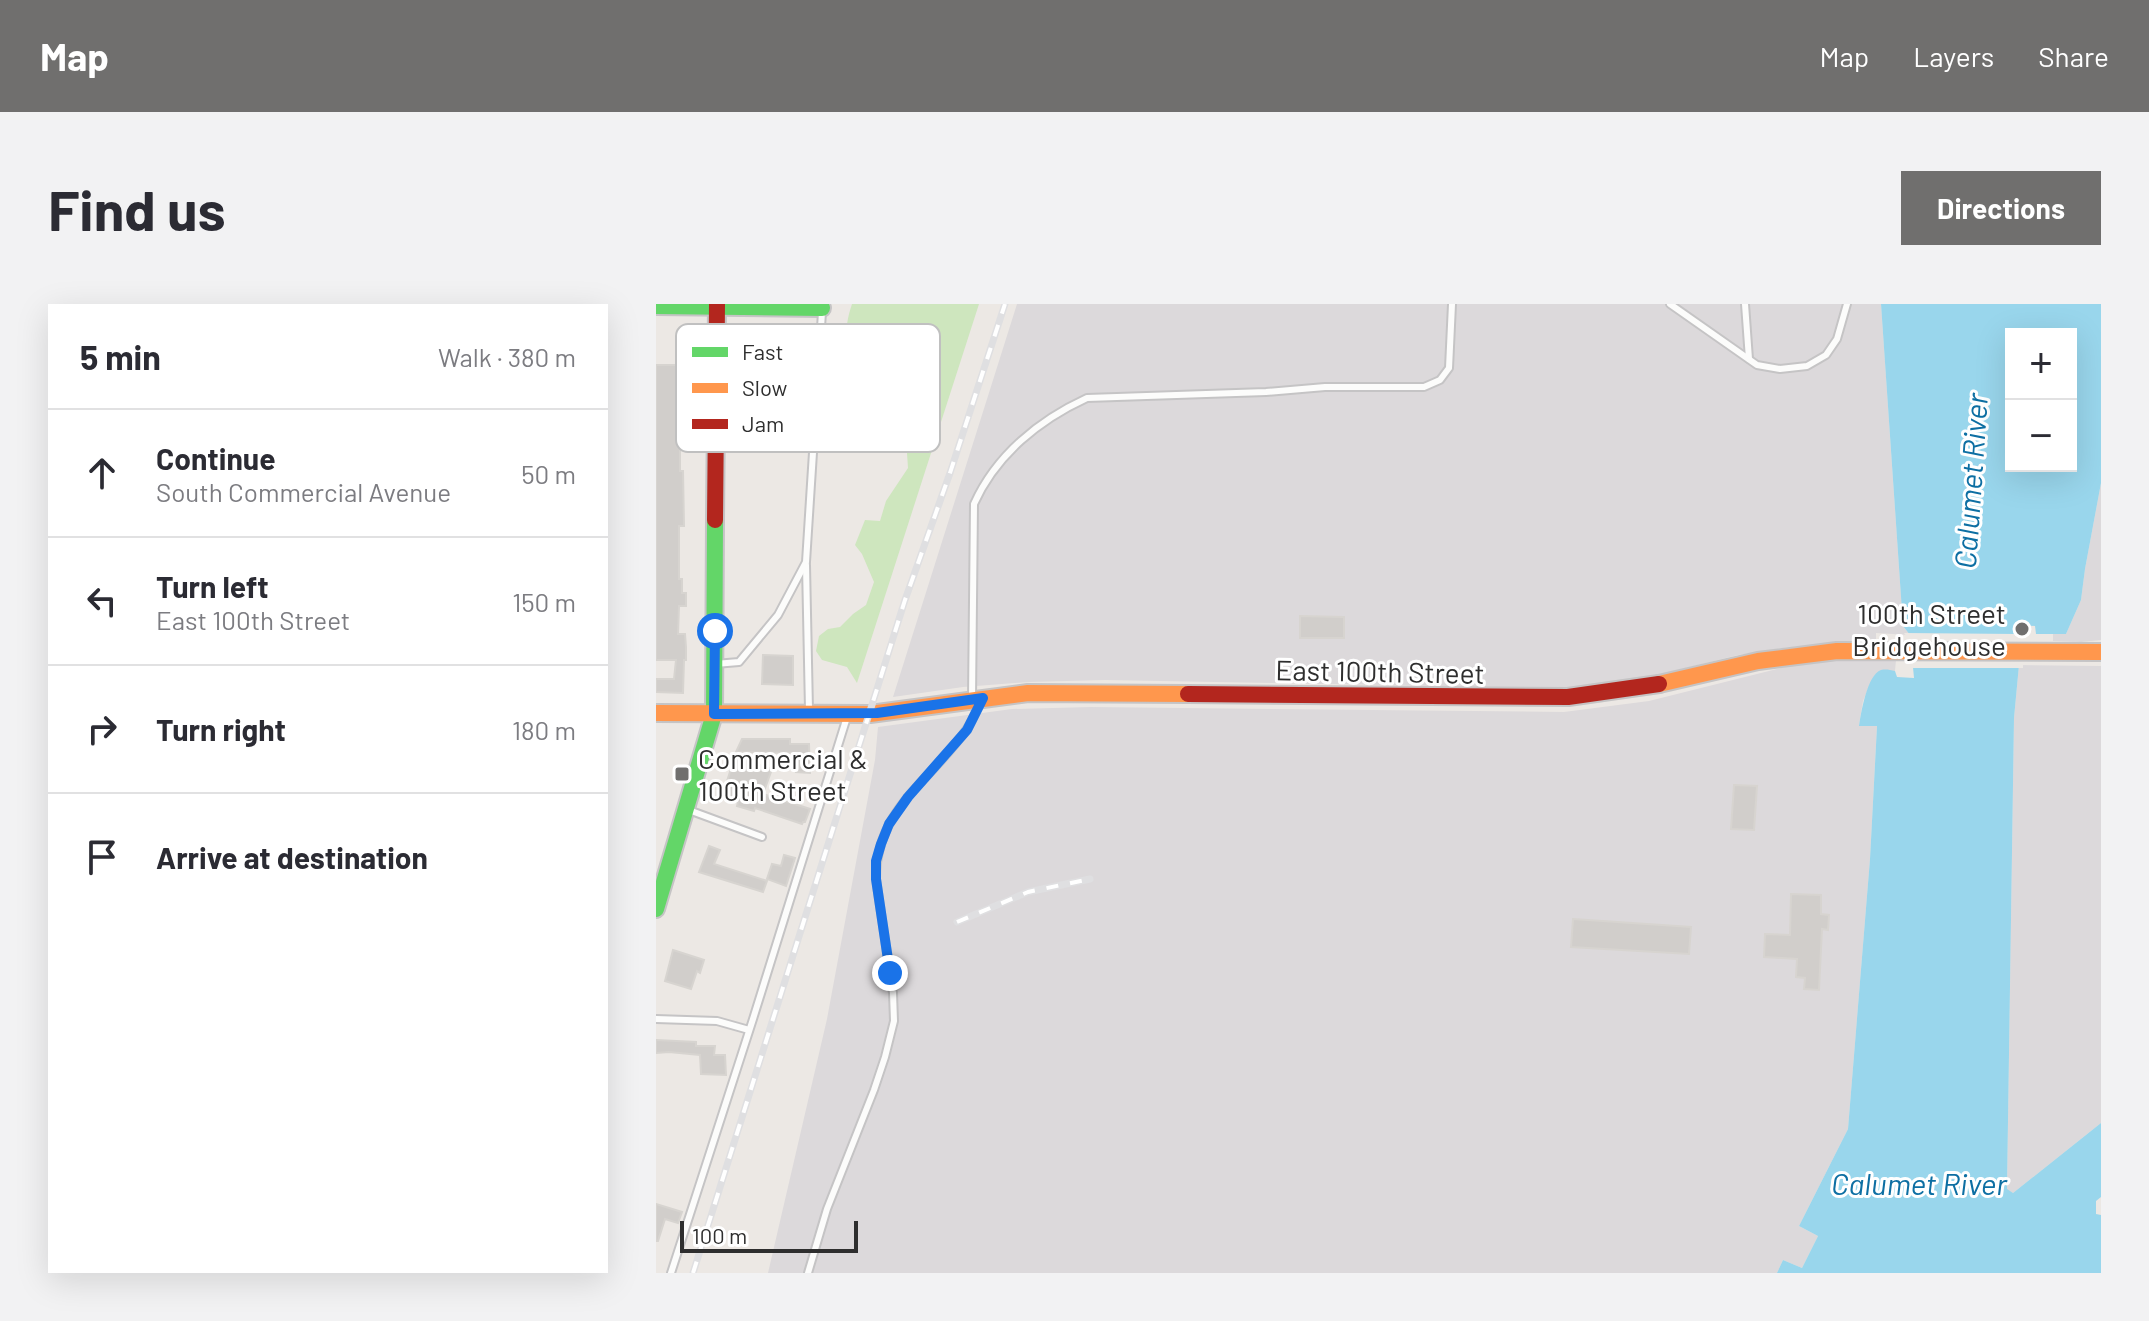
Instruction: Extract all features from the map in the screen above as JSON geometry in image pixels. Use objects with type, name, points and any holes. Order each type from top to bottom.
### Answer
[{"type":"main road","points":[[656,306],[822,306]]},
{"type":"main road","points":[[656,909],[714,714],[716,452]]},
{"type":"main road","name":"East 100th Street","points":[[656,713],[877,713],[1028,693],[1568,697],[1643,688],[1758,661],[1837,651],[2101,652]]},
{"type":"lane","points":[[808,1273],[827,1209],[874,1090],[892,1034],[894,994],[876,879],[876,861],[881,844],[889,824],[908,797],[967,730],[977,699],[974,504],[982,485],[1024,438],[1063,409],[1087,398],[1325,387],[1424,387],[1440,380],[1449,368],[1452,304]]},
{"type":"lane","points":[[1670,304],[1757,365],[1780,369],[1807,366],[1826,355],[1837,339],[1847,304]]},
{"type":"lane","points":[[1745,304],[1749,359]]},
{"type":"lane","points":[[809,714],[806,562],[813,452]]},
{"type":"lane","points":[[714,664],[739,662],[778,615],[806,562]]},
{"type":"lane","points":[[671,1273],[848,714]]},
{"type":"lane","points":[[686,809],[762,837]]},
{"type":"lane","points":[[656,1019],[717,1021],[749,1030]]},
{"type":"shaded area","points":[[1017,304],[1881,304],[1903,626],[1910,635],[1876,633],[1876,643],[1783,648],[1738,655],[1625,683],[1560,688],[1105,680],[963,687],[893,697]]},
{"type":"shaded area","points":[[2101,483],[2101,640],[2053,641],[2053,634],[2066,634],[2081,600]]},
{"type":"shaded area","points":[[1832,659],[1896,660],[1895,671],[1876,674],[1870,684],[1859,725],[1877,725],[1870,859],[1848,1129],[1799,1226],[1818,1236],[1802,1268],[1783,1260],[1777,1273],[768,1273],[827,1019],[875,760],[878,727],[1012,709],[1091,707],[1564,712],[1649,701],[1797,664]]},
{"type":"shaded area","points":[[2019,665],[2101,666],[2101,1123],[2013,1193],[2007,1190],[2014,718]]},
{"type":"green space","points":[[852,304],[979,304],[940,425],[940,324],[848,324]]},
{"type":"green space","points":[[931,452],[857,683],[847,667],[822,660],[816,651],[819,636],[828,629],[840,627],[866,605],[874,582],[855,545],[865,520],[880,521],[886,501],[908,468],[907,453]]},
{"type":"water","name":"Calumet River","points":[[1881,304],[2101,304],[2101,483],[2081,600],[2066,634],[2035,634],[2035,626],[2021,626],[2014,718],[2007,1189],[2013,1193],[2101,1123],[2101,1197],[2096,1201],[2096,1214],[2101,1215],[2101,1273],[1777,1273],[1783,1260],[1802,1268],[1818,1236],[1799,1226],[1848,1129],[1870,859],[1877,726],[1859,726],[1866,695],[1876,673],[1888,670],[1895,671],[1897,677],[1914,678],[1910,635],[1903,626]]},
{"type":"pier","points":[[2019,625],[2035,626],[2036,634],[2053,634],[2053,638],[2035,638],[2031,630],[2024,630],[2023,668],[1909,668],[1907,637],[1904,633],[2017,634]]},
{"type":"building","points":[[656,365],[676,365],[676,452],[680,452],[680,471],[683,471],[684,526],[679,526],[679,579],[682,579],[682,593],[686,593],[686,606],[679,606],[678,634],[685,634],[683,693],[656,692],[656,679],[674,679],[676,660],[656,660]]},
{"type":"building","points":[[1300,616],[1344,617],[1344,638],[1300,638]]},
{"type":"building","points":[[763,655],[793,656],[793,685],[762,684]]},
{"type":"building","points":[[742,739],[790,739],[790,744],[809,744],[810,773],[796,772],[797,753],[736,752]]},
{"type":"building","points":[[735,756],[772,769],[763,794],[810,809],[805,822],[802,824],[755,808],[754,811],[737,806],[738,802],[722,797]]},
{"type":"building","points":[[1734,785],[1757,786],[1754,830],[1731,829]]},
{"type":"building","points":[[709,846],[720,850],[714,864],[767,881],[763,892],[699,872]]},
{"type":"building","points":[[784,855],[795,858],[786,886],[767,879],[772,864],[781,866]]},
{"type":"building","points":[[1791,894],[1821,895],[1821,914],[1829,915],[1828,930],[1822,929],[1819,990],[1804,989],[1805,978],[1796,977],[1797,959],[1764,957],[1765,934],[1790,935]]},
{"type":"building","points":[[1573,919],[1691,927],[1689,954],[1571,947]]},
{"type":"building","points":[[673,950],[704,960],[691,989],[665,981]]},
{"type":"building","points":[[656,1040],[715,1046],[714,1055],[725,1055],[726,1075],[701,1074],[700,1055],[656,1053]]},
{"type":"building","points":[[656,1204],[682,1212],[678,1223],[665,1219],[658,1241],[656,1241]]},
{"type":"railway","points":[[693,1273],[905,600],[1005,304]]},
{"type":"railway","points":[[957,922],[1028,892],[1090,879]]},
{"type":"traffic: fast","points":[[656,306],[822,308]]},
{"type":"traffic: fast","points":[[656,909],[714,714],[715,520]]},
{"type":"traffic: slow","points":[[1659,684],[1758,661],[1837,651],[2101,652]]},
{"type":"traffic: slow","points":[[656,713],[870,714],[1028,693],[1188,694]]},
{"type":"traffic: jam","points":[[717,304],[717,324]]},
{"type":"traffic: jam","points":[[715,520],[716,452]]},
{"type":"traffic: jam","points":[[1188,694],[1568,697],[1659,684]]},
{"type":"place","name":"100th Street Bridgehouse","points":[[2022,629]]},
{"type":"place","name":"Commercial & 100th Street","points":[[682,774]]},
{"type":"route","points":[[715,631],[714,714],[877,713],[983,698],[967,730],[908,797],[889,824],[881,844],[876,861],[876,879],[890,973]]}]
